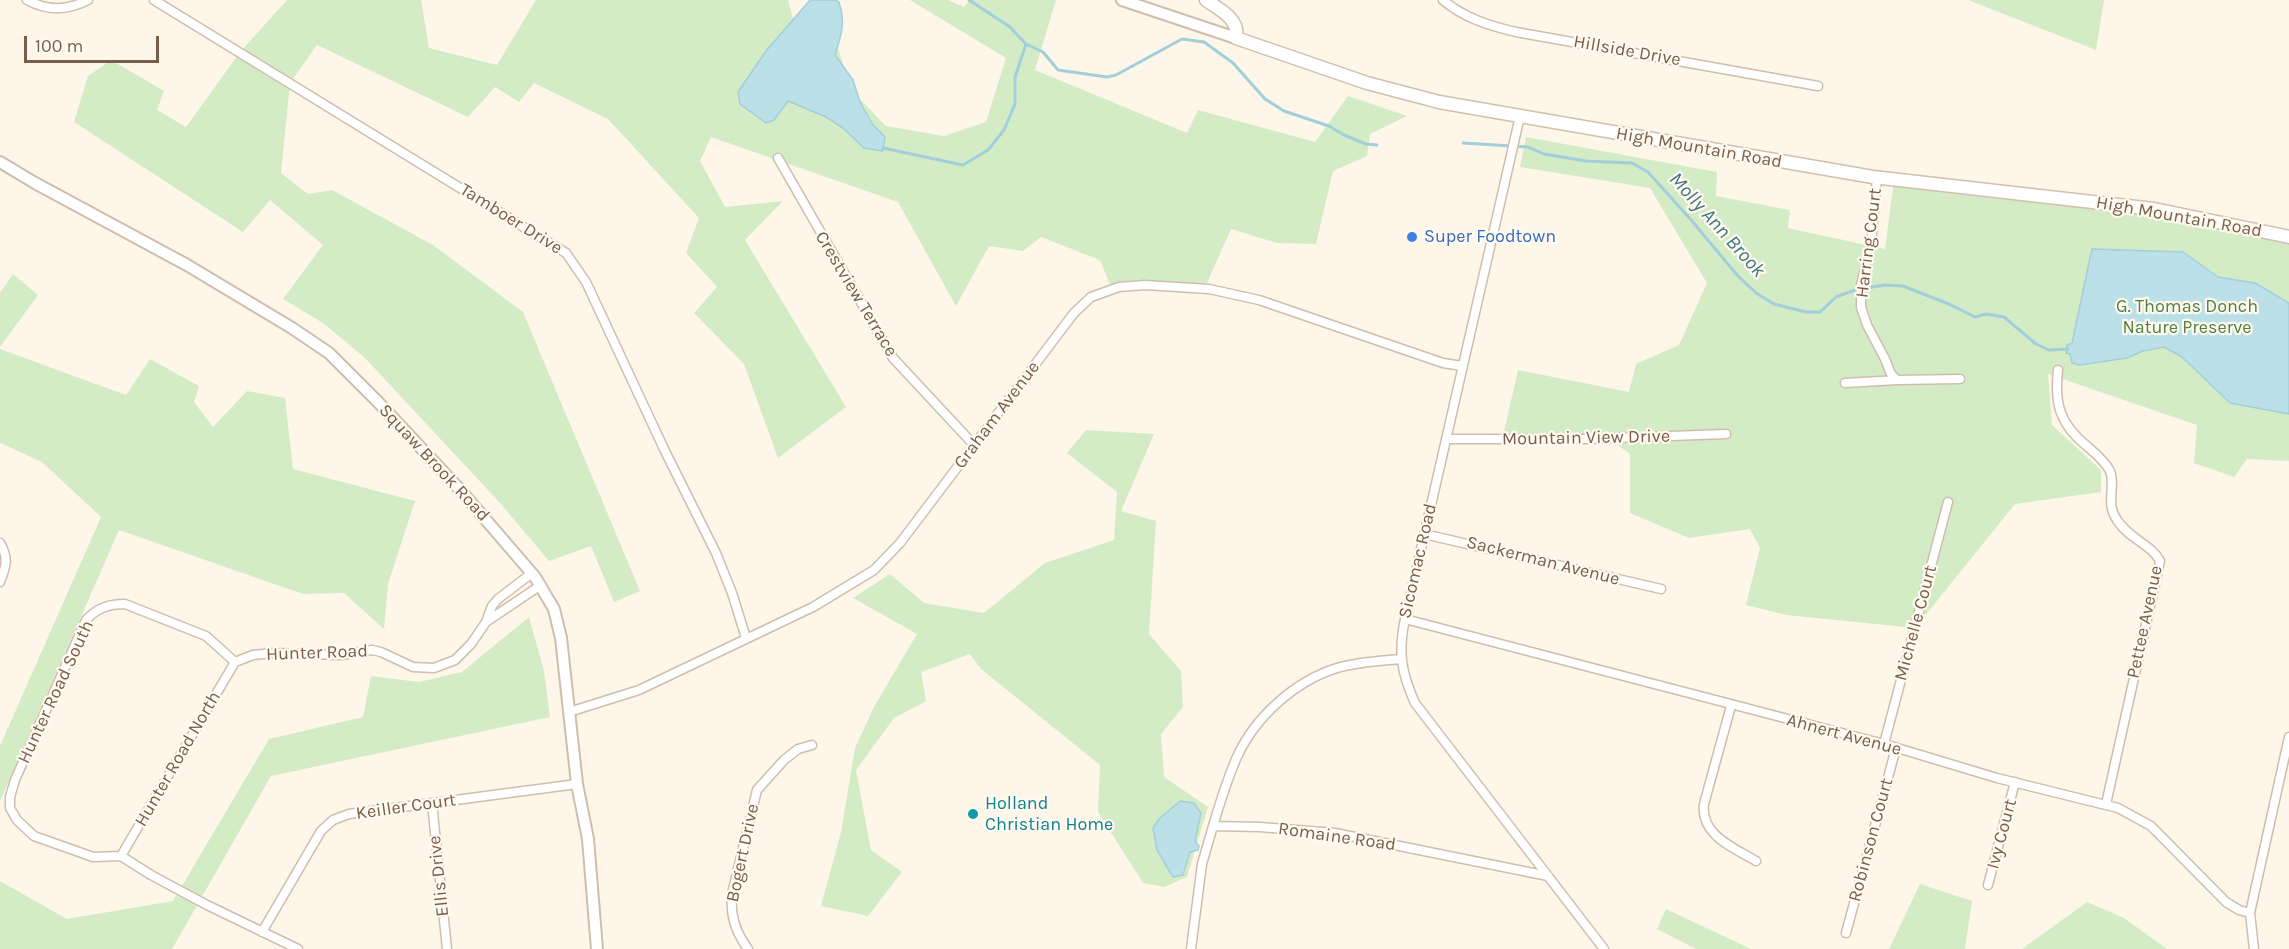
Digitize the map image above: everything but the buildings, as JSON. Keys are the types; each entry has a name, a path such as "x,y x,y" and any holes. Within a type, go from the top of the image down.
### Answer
{"main road":[{"path":"1206,0 1234,21 1238,30 1236,38"},
{"name":"High Mountain Road","path":"1236,38 1405,94 1520,116 1877,178 2134,206 2289,237"}],"street":[{"path":"27,0 37,6 57,9 88,0"},
{"name":"Tamboer Drive","path":"154,0 566,253 586,282 664,449 716,553 746,638"},
{"name":"High Mountain Road","path":"1122,0 1236,38"},
{"name":"Hillside Drive","path":"1443,0 1459,12 1480,22 1516,32 1818,86"},
{"name":"Sicomac Road","path":"1520,116 1405,619 1400,659 1415,704 1604,949"},
{"name":"Crestview Terrace","path":"778,158 893,358 974,445"},
{"name":"Squaw Brook Road","path":"0,162 187,265 329,353 462,492 532,573 549,600 558,622 577,784 588,839 597,949"},
{"name":"Harring Court","path":"1877,178 1871,245 1860,289 1861,307 1867,325 1891,374 1897,380"},
{"name":"Graham Avenue","path":"569,712 639,690 813,607 865,576 882,563 1074,313 1091,297 1119,287 1145,285 1209,289 1259,300 1443,363 1462,366"},
{"name":"Pettee Avenue","path":"2058,370 2057,393 2062,421 2106,465 2111,474 2110,505 2115,518 2138,542 2155,551 2160,561 2106,804"},
{"path":"1845,382 1960,378"},
{"name":"Mountain View Drive","path":"1446,439 1609,439 1726,434"},
{"name":"Michelle Court","path":"1884,744 1948,502"},
{"name":"Sackerman Avenue","path":"1424,534 1661,589"},
{"path":"0,543 7,559 0,582"},
{"name":"Hunter Road","path":"235,662 263,654 341,655 372,650 413,667 434,668 455,660 471,644 498,599 532,573"},
{"name":"Hunter Road","path":"486,622 541,585"},
{"name":"Hunter Road South","path":"121,856 93,857 34,836 17,820 10,808 15,780 86,620 94,611 113,604 125,603 206,636 235,662"},
{"name":"Ahnert Avenue","path":"1405,619 1731,706 1884,744 2015,782 2118,808 2151,826 2226,902 2239,910 2250,913"},
{"path":"1191,949 1202,864 1213,826 1245,741 1278,702 1302,684 1335,668 1400,659"},
{"name":"Hunter Road North","path":"121,856 235,662"},
{"path":"1731,706 1704,804 1704,816 1714,834 1756,861"},
{"path":"2254,949 2250,913 2289,737"},
{"name":"Bogert Drive","path":"748,949 736,930 731,906 757,790 784,760 798,749 812,745"},
{"name":"Robinson Court","path":"1846,933 1896,748"},
{"name":"Ivy Court","path":"1988,885 2015,782"},
{"name":"Keiller Court","path":"262,932 321,831 333,820 349,814 577,784"},
{"name":"Ellis Drive","path":"432,803 447,949"},
{"name":"Romaine Road","path":"1213,826 1328,832 1548,876"},
{"path":"121,856 207,905 298,949"}],"green space":[{"path":"287,0 421,0 429,48 497,65 536,0 788,0 794,22 828,16 851,90 886,126 944,136 986,122 1006,58 910,0 948,0 964,7 970,0 1056,0 1035,70 1187,133 1198,110 1315,142 1348,96 1407,116 1370,134 1367,156 1333,171 1316,244 1277,243 1231,229 1203,292 1111,287 1100,260 1041,237 1023,251 989,246 956,306 898,202 711,137 700,161 725,207 783,201 745,240 846,407 778,458 744,364 694,313 717,287 686,253 699,218 608,119 534,83 519,102 495,87 468,117 317,45 290,83 281,173 308,194 332,190 433,245 523,312 640,591 614,602 591,546 549,561 501,504 365,358 323,323 283,299 323,245 270,200 243,232 74,122 88,76 111,60 164,91 157,110 186,127 240,52"},
{"path":"1968,0 2104,0 2096,50"},
{"name":"G. Thomas Donch Nature Preserve","path":"1526,137 1717,172 1716,196 1790,210 1788,228 1885,249 1894,180 2091,201 2289,237 2289,461 2247,459 2234,477 2194,463 2197,425 2048,374 2052,425 2101,470 2101,492 2015,504 1915,628 1786,615 1746,605 1760,548 1750,529 1689,538 1630,513 1630,454 1608,438 1503,436 1518,370 1629,392 1636,364 1679,345 1707,283 1650,188 1520,167"},
{"path":"13,274 38,295 0,347 0,293"},
{"path":"0,349 126,395 150,359 199,386 194,402 213,427 247,391 285,398 293,469 415,501 388,584 384,629 344,593 303,594 119,530 0,801 0,746 101,517 42,462 0,443"},
{"path":"1086,430 1154,434 1121,511 1156,521 1149,634 1181,671 1183,707 1161,734 1164,777 1208,807 1187,877 1164,887 1143,883 1098,812 1100,765 981,669 970,654 921,672 926,701 894,718 856,770 871,850 902,872 868,916 821,906 841,832 855,748 875,705 917,634 853,598 890,574 924,603 984,613 1045,563 1114,540 1117,492 1067,453"},
{"path":"529,617 544,671 550,717 271,776 172,949 0,949 0,881 67,919 173,901 269,739 363,717 371,676 419,682 462,672"},
{"path":"1920,884 1972,901 1965,949 1889,949"},
{"path":"2087,902 2124,918 2167,949 2022,949"},
{"path":"1666,909 1751,949 1696,949 1657,929"}],"water":[{"path":"810,0 839,2 842,23 835,55 853,80 860,102 873,125 885,137 883,151 864,148 843,128 826,117 788,101 774,120 766,123 740,104 738,92 766,51"},
{"path":"2092,249 2183,252 2218,277 2255,283 2289,303 2289,414 2230,403 2182,357 2164,347 2143,351 2127,358 2080,365 2072,363 2070,354 2066,353 2067,345 2072,343"},
{"path":"1180,801 1194,803 1201,813 1195,841 1199,846 1198,850 1190,852 1183,875 1173,877 1157,850 1153,828 1160,818"}],"waterway":[{"name":"Molly Ann Brook","path":"969,0 1010,27 1026,44 1043,52 1058,70 1107,77 1116,75 1182,39 1204,42 1233,63 1265,99 1284,111 1329,126 1366,144 1377,145"},
{"path":"883,148 963,165 988,150 1004,130 1015,104 1015,77 1026,44"},
{"name":"Molly Ann Brook","path":"1463,143 1528,147 1544,154 1586,161 1632,163 1648,172 1737,275 1756,293 1774,304 1806,312 1820,312 1836,297 1855,290 1884,285 1903,286 1975,317 1986,314 2004,317 2036,344 2049,350 2068,349"}],"place":[{"name":"Super Foodtown","path":"1412,237"},
{"name":"Holland Christian Home","path":"973,814"}]}
